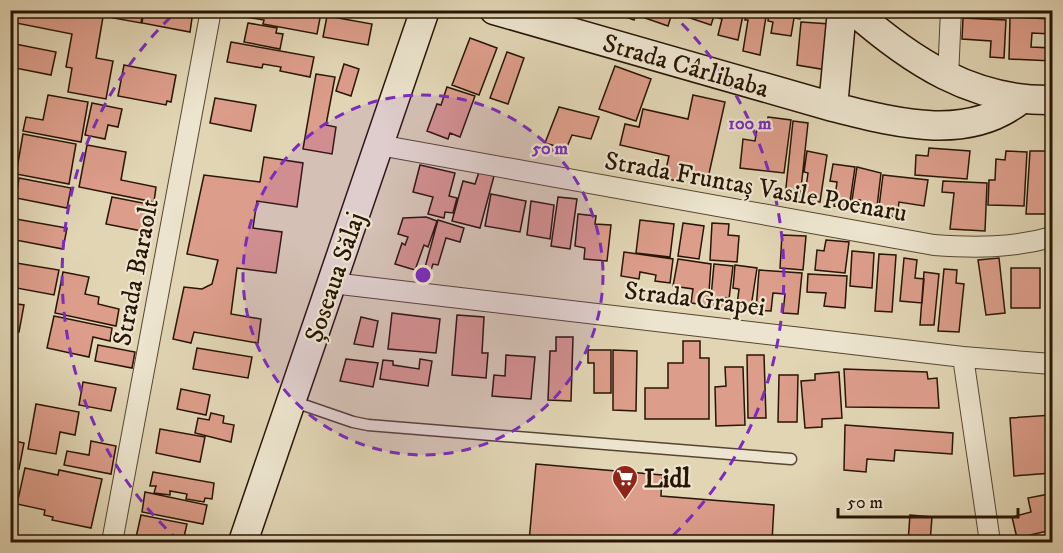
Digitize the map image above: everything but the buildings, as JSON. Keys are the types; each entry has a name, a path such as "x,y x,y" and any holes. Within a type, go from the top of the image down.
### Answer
{"street":[{"name":"Strada Baraolt","path":"112,543 211,10"},
{"name":"Șoseaua Sălaj","path":"243,543 425,10"},
{"name":"Strada Cârlibaba","path":"494,10 833,107 884,119 929,125 960,125 988,119 1006,111 1020,100"},
{"path":"833,107 842,10"},
{"path":"853,10 899,48 948,78 984,92 1020,100 1053,100"},
{"path":"948,78 951,10"},
{"name":"Strada Fruntaș Vasile Poenaru","path":"379,145 934,245 971,248 1010,246 1053,237"},
{"name":"Strada Grapei","path":"332,283 963,357 1053,364"},
{"path":"963,357 990,543"}],"lane":[{"path":"292,401 368,425 791,459"}],"place":[{"name":"Lidl","path":"625,501"}]}
